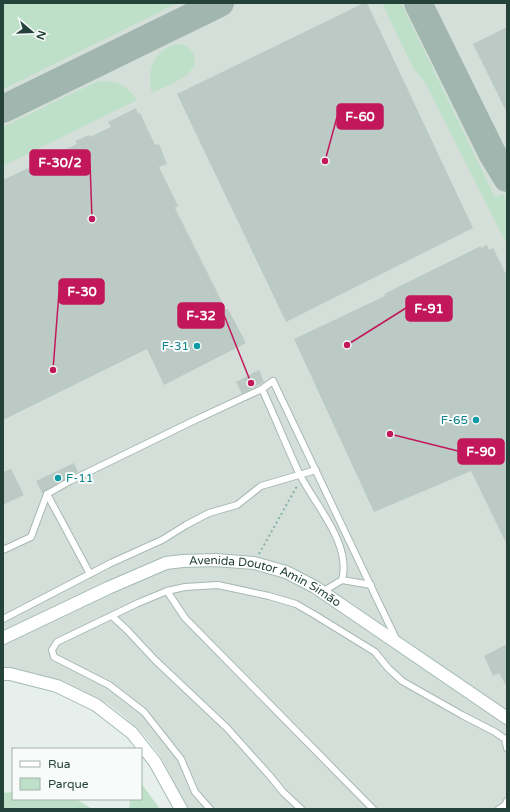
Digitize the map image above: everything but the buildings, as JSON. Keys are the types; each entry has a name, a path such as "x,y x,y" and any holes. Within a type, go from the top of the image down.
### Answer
{"street":[{"name":"Avenida Doutor Amin Simão","path":"3,638 108,588 166,563 183,560 215,560 254,563 286,572 316,587 507,718"},
{"path":"3,674 10,674 57,686 96,705 132,733 155,762 181,809"}],"lane":[{"path":"3,550 31,537 47,494 70,481 262,389 273,381 400,646"},
{"path":"262,389 300,475 328,520 343,555 344,572 342,580"},
{"path":"3,619 136,551 162,540 209,513 237,505 261,486 316,470"},
{"path":"47,494 90,574"},
{"path":"322,592 342,580 371,585"},
{"path":"210,809 195,792 181,760 144,712 109,685 54,657 52,650 57,642 138,603 167,591 185,587 218,585 269,596 296,604 375,652 388,668 402,681 505,739 507,748"},
{"path":"167,591 185,618 373,809"},
{"path":"112,616 155,660 227,728 283,792 301,809"},
{"path":"499,809 505,805 507,801"}],"path":[{"path":"254,563 294,492 300,475"}],"shaded area":[{"path":"3,3 507,3 507,809 188,809 161,757 144,735 108,704 58,680 3,668"}],"green space":[{"path":"3,3 178,3 3,89"},
{"path":"382,3 401,3 495,197 503,194 507,203 507,245 426,84 413,68"},
{"path":"176,44 185,46 191,50 195,63 192,69 180,79 152,93 150,77 154,62 162,51"},
{"path":"100,81 122,85 130,91 137,100 3,166 3,127"},
{"path":"142,784 160,809 129,809 130,800 142,800"},
{"path":"12,792 12,800 78,800 92,809 3,809 3,793"}],"taxiway":[{"path":"3,109 220,3"},
{"path":"418,3 492,153 507,178"}],"place":[{"name":"F-60","path":"325,161"},
{"name":"F-30/2","path":"92,219"},
{"name":"F-91","path":"347,345"},
{"name":"F-31","path":"197,346"},
{"name":"F-30","path":"53,370"},
{"name":"F-32","path":"251,383"},
{"name":"F-65","path":"476,420"},
{"name":"F-90","path":"390,434"},
{"name":"F-11","path":"58,478"}]}
